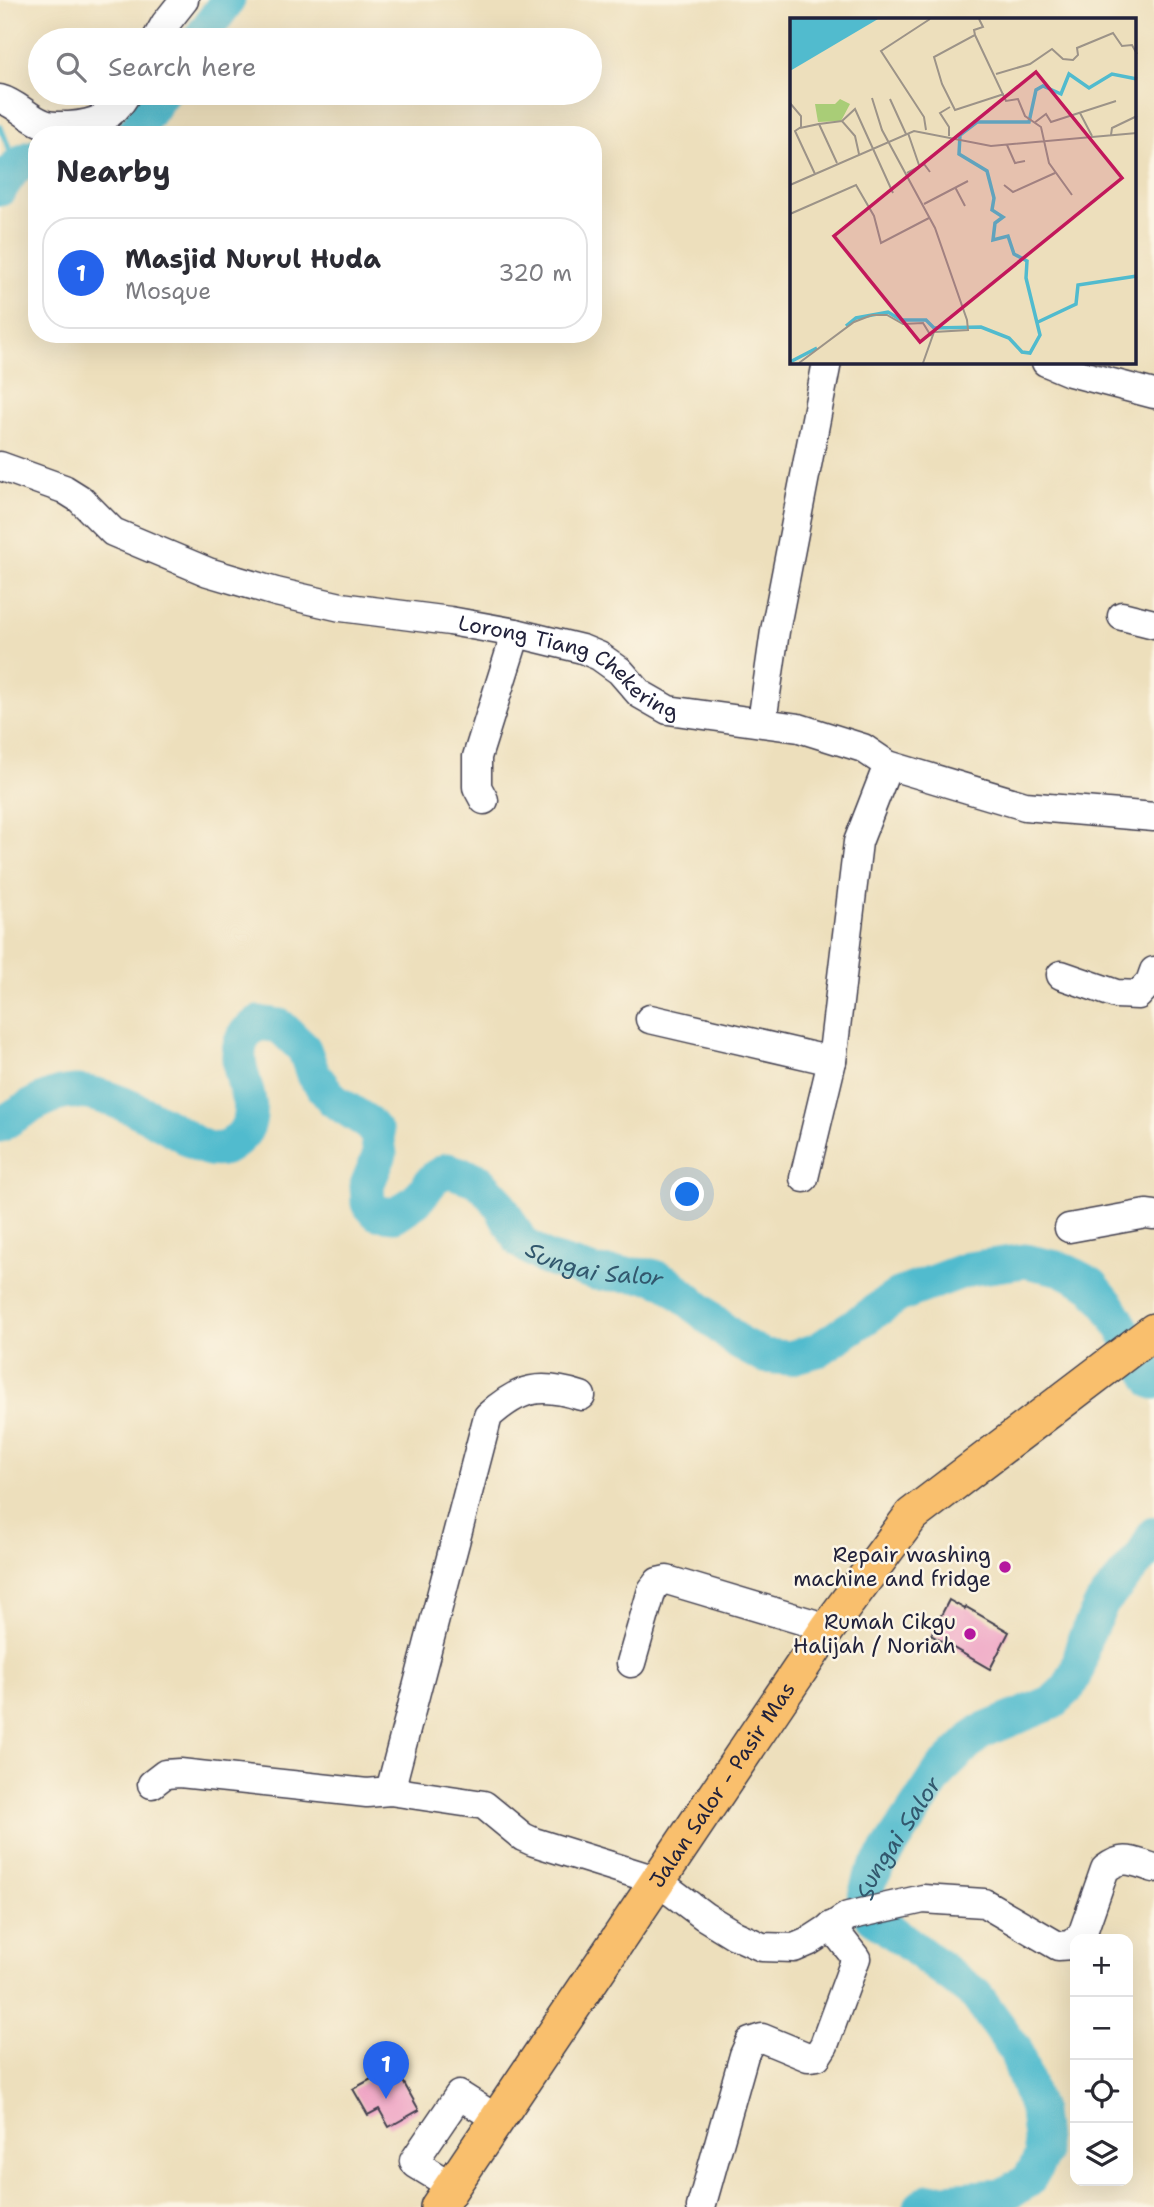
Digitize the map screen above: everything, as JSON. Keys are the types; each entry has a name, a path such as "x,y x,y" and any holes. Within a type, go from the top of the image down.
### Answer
{"main road":[{"name":"Jalan Salor - Pasir Mas","path":"445,2196 828,1628 912,1515 1154,1331"}],"street":[{"path":"163,28 184,0"},
{"path":"0,99 8,101 40,123 49,126"},
{"path":"64,126 91,124 105,119 119,105"},
{"path":"762,722 775,631 827,364"},
{"path":"1051,364 1070,372 1154,394"},
{"name":"Lorong Tiang Chekering","path":"0,466 64,489 80,499 113,532 208,572 341,607 450,621 516,633 599,656 620,671 640,694 668,710 799,728 863,748 888,765 1025,806 1154,817"},
{"path":"1122,616 1154,624"},
{"path":"484,800 477,787 477,757 516,633"},
{"path":"804,1178 832,1061 858,842 888,765"},
{"path":"1061,975 1116,994 1138,995 1150,982 1154,971"},
{"path":"650,1020 832,1061"},
{"path":"1069,1228 1146,1214 1154,1215"},
{"path":"390,1791 488,1416 507,1398 529,1390 557,1388 581,1396"},
{"path":"631,1663 652,1590 658,1582 667,1580 828,1628"},
{"path":"152,1784 165,1774 180,1773 367,1793 390,1791 484,1805 523,1837 534,1842 656,1880 725,1929 762,1947 794,1948 840,1921 891,1905 923,1899 984,1903 1058,1946 1070,1945"},
{"path":"1082,1934 1105,1869 1114,1861 1126,1859 1154,1868"},
{"path":"701,2207 750,2042 762,2038 808,2057 817,2056 824,2045 856,1958 840,1921"},
{"path":"445,2196 414,2161 459,2095 497,2119"}],"building":[{"name":"Rumah Cikgu Halijah / Noriah","path":"949,1600 1009,1632 990,1669 931,1635"},
{"path":"400,2076 419,2110 389,2127 379,2109 368,2115 353,2089 373,2078 384,2085"}],"waterway":[{"name":"Sungai Salor","path":"208,28 228,0"},
{"name":"Sungai Salor","path":"138,126 153,105"},
{"path":"0,126 16,166"},
{"name":"Sungai Salor","path":"0,189 11,173 28,159"},
{"name":"Sungai Salor","path":"0,1125 47,1098 78,1092 104,1097 131,1107 202,1146 213,1149 227,1147 242,1135 249,1123 250,1111 239,1058 240,1045 246,1033 258,1023 280,1026 304,1049 313,1074 333,1100 367,1122 377,1134 380,1154 367,1185 368,1203 377,1213 395,1215 416,1201 435,1177 447,1170 478,1180 496,1199 521,1242 545,1258 595,1273 652,1276 669,1283 739,1343 764,1356 789,1358 818,1350 899,1295 968,1269 1025,1261 1062,1269 1092,1285 1109,1306 1154,1382"},
{"name":"Sungai Salor","path":"921,2207 929,2201 1001,2196 1028,2181 1042,2156 1037,2112 1015,2049 976,1995 872,1916 864,1900 870,1878 942,1769 980,1732 1053,1702 1068,1688 1078,1668 1084,1640 1102,1603 1143,1555 1154,1534"}],"place":[{"name":"Repair washing machine and fridge","path":"1005,1567"},
{"name":"Rumah Cikgu Halijah / Noriah","path":"970,1634"},
{"name":"Masjid Nurul Huda","path":"386,2099"}]}
